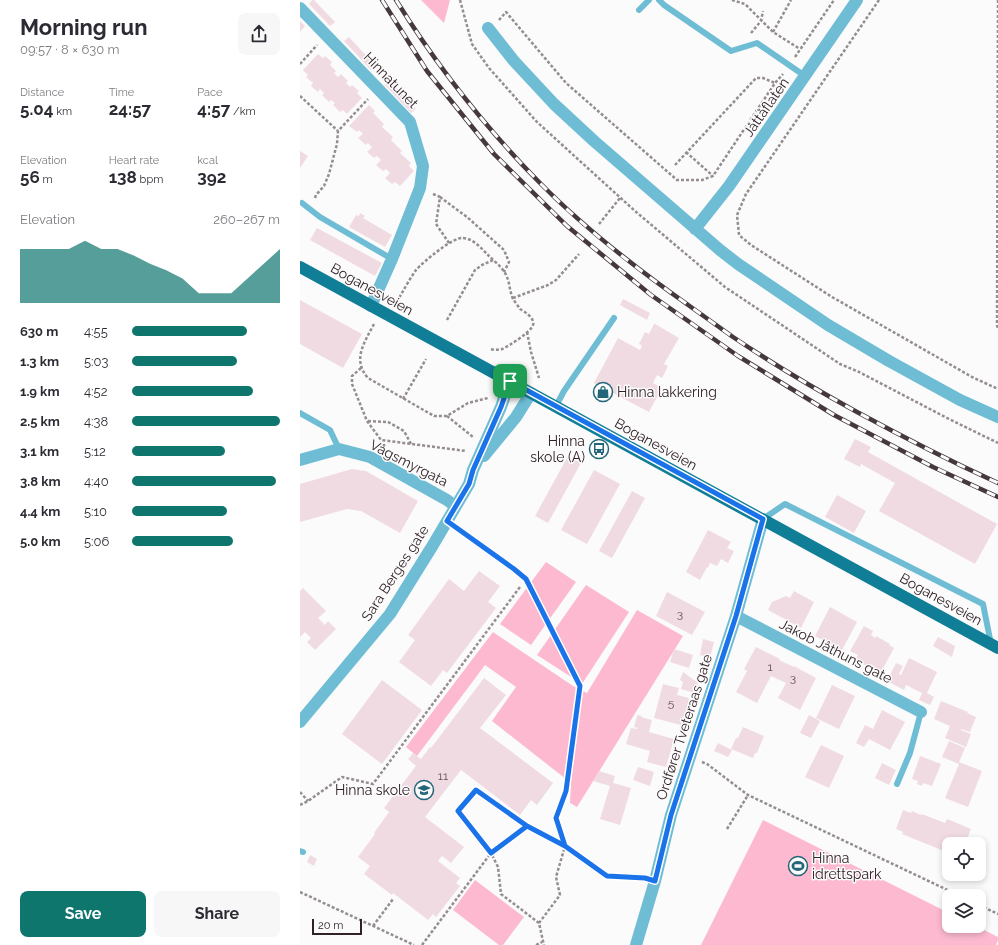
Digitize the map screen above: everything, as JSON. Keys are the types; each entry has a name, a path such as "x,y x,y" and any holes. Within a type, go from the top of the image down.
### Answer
{"main road":[{"name":"Boganesveien","path":"300,267 994,646"}],"street":[{"name":"Jåttåflaten","path":"695,229 729,186 857,0"},
{"name":"Hinnatunet","path":"300,8 410,122 423,166 420,188 392,259 371,306"},
{"path":"488,28 514,62 554,104 695,229 738,264 828,325 889,361 960,400 998,417"},
{"name":"Sara Berges gate","path":"300,722 390,614 469,484 473,470 501,407 510,381"},
{"name":"Sara Berges gate","path":"473,470 516,417 531,393"},
{"path":"300,460 339,449"},
{"name":"Vågsmyrgata","path":"339,449 370,457 447,500 455,506"},
{"name":"Ordfører Tveteraas gate","path":"636,945 655,881 671,815 736,616 763,519"},
{"name":"Jakob Jåthuns gate","path":"736,616 921,712"}],"lane":[{"path":"640,10 649,0"},
{"path":"660,0 664,5 731,51 757,43 805,76"},
{"path":"302,204 320,217 392,259"},
{"path":"556,406 564,391 614,318"},
{"path":"300,413 330,430 339,449"},
{"path":"763,519 785,504 983,604 994,646"},
{"path":"447,521 526,579"},
{"path":"897,784 910,753 921,712"}],"path":[{"path":"460,0 472,44 489,68 537,122 620,198 725,287 840,364 859,372 998,443"},
{"path":"732,0 745,4 773,32 800,49"},
{"path":"773,32 791,0"},
{"path":"506,12 566,83 677,180 702,180 713,176 775,83 834,0"},
{"path":"879,0 746,194 737,215 739,235 751,245 832,297 972,377 998,389"},
{"path":"998,0 998,328"},
{"path":"749,36 761,21 763,11"},
{"path":"300,64 326,34"},
{"path":"674,165 756,78 763,78 775,83"},
{"path":"311,210 316,195 324,186 329,174 337,144 338,131 378,88"},
{"path":"300,96 338,131"},
{"path":"686,152 713,176"},
{"path":"420,188 440,197 467,217 504,250 509,262 504,272"},
{"path":"440,197 436,224 449,243"},
{"path":"599,224 620,198"},
{"path":"398,302 410,278 417,269 449,243 462,237 470,240 478,245 504,272 509,281 513,298 519,308 528,315 533,322 533,326 527,332 503,348 496,350 490,349"},
{"path":"513,298 552,283 579,254"},
{"path":"447,320 475,270 492,260"},
{"path":"374,324 363,344 360,353 361,368 368,378 434,416 447,416 468,403 488,398"},
{"path":"527,332 539,378"},
{"path":"403,399 426,358"},
{"path":"361,368 352,376 352,384 368,421 380,440 470,452"},
{"path":"447,416 476,439"},
{"path":"368,421 388,422 404,432 411,444"},
{"path":"300,805 342,777 373,784 526,579 580,686 566,791 556,818 565,846 556,877 560,895 539,923"},
{"path":"690,758 707,764 748,795 945,889"},
{"path":"544,945 539,923 501,894 498,866 491,853 458,811 476,790 527,826 565,846 607,876 645,878 655,881"},
{"path":"300,792 308,801"},
{"path":"727,829 748,795"},
{"path":"422,945 491,853 527,826"},
{"path":"301,893 414,945"},
{"path":"373,926 393,900"},
{"path":"986,908 998,914"},
{"path":"536,945 543,942"}],"shaded area":[{"path":"421,0 450,0 444,23"},
{"path":"546,562 576,582 531,645 500,624"},
{"path":"586,585 629,612 582,684 537,655"},
{"path":"637,610 683,636 577,807 570,803 571,783 492,721 516,687 485,665 417,756 406,747 493,632 573,686 587,693"},
{"name":"Hinna idrettspark","path":"763,820 942,910 942,933 986,933 986,931 998,937 996,945 701,945"},
{"path":"475,880 524,917 503,945 499,945 453,910"}],"building":[{"path":"312,0 314,0 335,22 330,26 309,4"},
{"path":"300,21 305,26 300,32"},
{"path":"349,37 375,65 371,70 344,41"},
{"path":"318,54 323,58 325,56 332,62 330,65 336,71 334,73 338,77 341,74 348,81 346,83 350,87 352,85 359,91 357,93 362,98 347,114 343,110 340,112 333,105 335,103 331,100 329,102 322,95 324,93 320,89 318,92 311,86 313,83 306,77 308,75 303,70"},
{"path":"389,80 416,109 411,113 385,85"},
{"path":"369,105 375,111 373,113 384,124 382,127 393,137 391,140 402,151 400,153 411,163 409,166 414,171 400,186 395,182 392,184 385,178 390,173 386,169 383,171 376,165 381,160 377,156 374,158 367,152 372,147 368,143 366,145 358,138 363,134 359,130 357,132 349,126"},
{"path":"300,151 308,156 300,168"},
{"path":"360,213 365,216 363,218 392,235 385,247 349,227 356,215 359,216"},
{"path":"317,228 382,263 375,276 310,240"},
{"path":"623,299 650,313 647,320 620,305"},
{"path":"300,300 362,334 343,368 300,344"},
{"path":"654,324 679,338 664,364 668,366 662,378 657,375 653,383 662,388 649,412 594,383 618,338 640,350 642,346 639,344 645,332 649,334"},
{"path":"855,439 871,447 868,452 997,524 975,564 879,511 895,483 861,464 860,467 844,459"},
{"path":"568,456 581,463 548,523 535,516"},
{"path":"352,469 366,471 418,501 400,533 361,511 347,509 300,522 300,484"},
{"path":"594,470 620,484 587,544 561,530"},
{"path":"632,491 645,498 612,558 599,551"},
{"path":"837,495 866,511 854,533 825,517"},
{"path":"708,530 731,542 727,548 734,551 728,563 721,559 717,566 710,563 700,580 686,572"},
{"path":"479,571 500,586 488,602 496,608 447,673 443,670 431,686 399,662 415,640 408,635 449,579 464,591"},
{"path":"303,588 326,611 318,618 325,625 328,621 336,629 315,650 307,642 311,638 305,632 300,637 300,591"},
{"path":"794,591 814,602 801,628 768,610 772,602 786,596 790,598"},
{"path":"667,592 705,612 692,635 656,616"},
{"path":"830,607 857,622 842,650 815,636"},
{"path":"864,626 873,631 871,635 875,638 876,636 894,648 881,672 861,663 862,661 856,658 858,655 850,651"},
{"path":"938,637 955,646 952,657 933,646"},
{"path":"703,639 714,642 710,658 700,655"},
{"path":"756,647 816,678 800,710 778,698 786,683 771,676 757,703 736,692 747,671 744,669"},
{"path":"674,649 693,655 689,668 670,662"},
{"path":"909,658 937,672 927,693 934,697 930,705 919,700 922,693 906,685 904,690 887,681 896,663 903,666 899,674 901,675"},
{"path":"683,672 698,683 695,693 681,689 683,682 680,680"},
{"path":"484,678 506,695 480,728 553,783 537,805 531,800 520,815 461,770 425,817 464,847 451,863 442,856 438,861 460,878 456,883 460,886 436,917 433,914 428,920 393,893 392,895 364,874 370,866 358,857 389,812 384,808 416,766 408,759 413,753 421,759"},
{"path":"382,680 422,710 382,764 342,734"},
{"path":"663,684 679,688 677,695 689,698 685,717 683,716 681,725 654,718"},
{"path":"832,685 855,696 839,729 816,718"},
{"path":"941,701 968,712 967,713 976,717 970,732 961,729 971,734 966,747 945,738 950,726 934,719"},
{"path":"882,710 905,722 890,750 869,739 864,747 856,743 865,725 873,729"},
{"path":"638,715 652,720 649,732 674,739 666,767 647,762 650,751 626,744 631,728 638,728 634,727"},
{"path":"809,715 820,721 811,738 800,733"},
{"path":"743,727 764,736 757,753 755,753 753,758 731,749"},
{"path":"949,741 965,748 959,762 982,771 968,807 945,798 959,764 942,757"},
{"path":"718,743 732,750 728,757 714,751"},
{"path":"821,745 844,756 829,788 805,777"},
{"path":"920,756 941,764 932,786 923,783 922,786 917,784 918,781 912,779"},
{"path":"882,763 896,770 889,785 875,778"},
{"path":"638,767 654,772 650,786 633,780"},
{"path":"599,771 615,776 613,783 631,788 620,825 600,819 610,786 593,781"},
{"path":"903,810 911,813 912,811 921,815 922,814 945,823 947,819 971,829 968,837 942,837 942,850 902,834 903,832 896,829"},
{"path":"310,855 317,859 314,866 307,862"}],"railway":[{"path":"382,0 427,71 494,154 567,226 651,295 738,356 834,415 933,467 998,497"},
{"path":"396,0 445,72 500,140 539,182 612,248 733,337 794,376 892,431 998,483"}],"place":[{"name":"Hinna lakkering","path":"603,392"},
{"name":"Hinna skole (A)","path":"599,449"},
{"name":"Hinna skole","path":"424,790"},
{"name":"Hinna idrettspark","path":"798,866"}],"route":[{"path":"510,381 501,407 473,470 469,484 447,521 526,579 580,686 566,791 556,818 565,846 527,826 476,790 458,811 491,853 527,826 565,846 607,876 645,878 655,881 671,815 736,616 763,519 510,381"}]}
